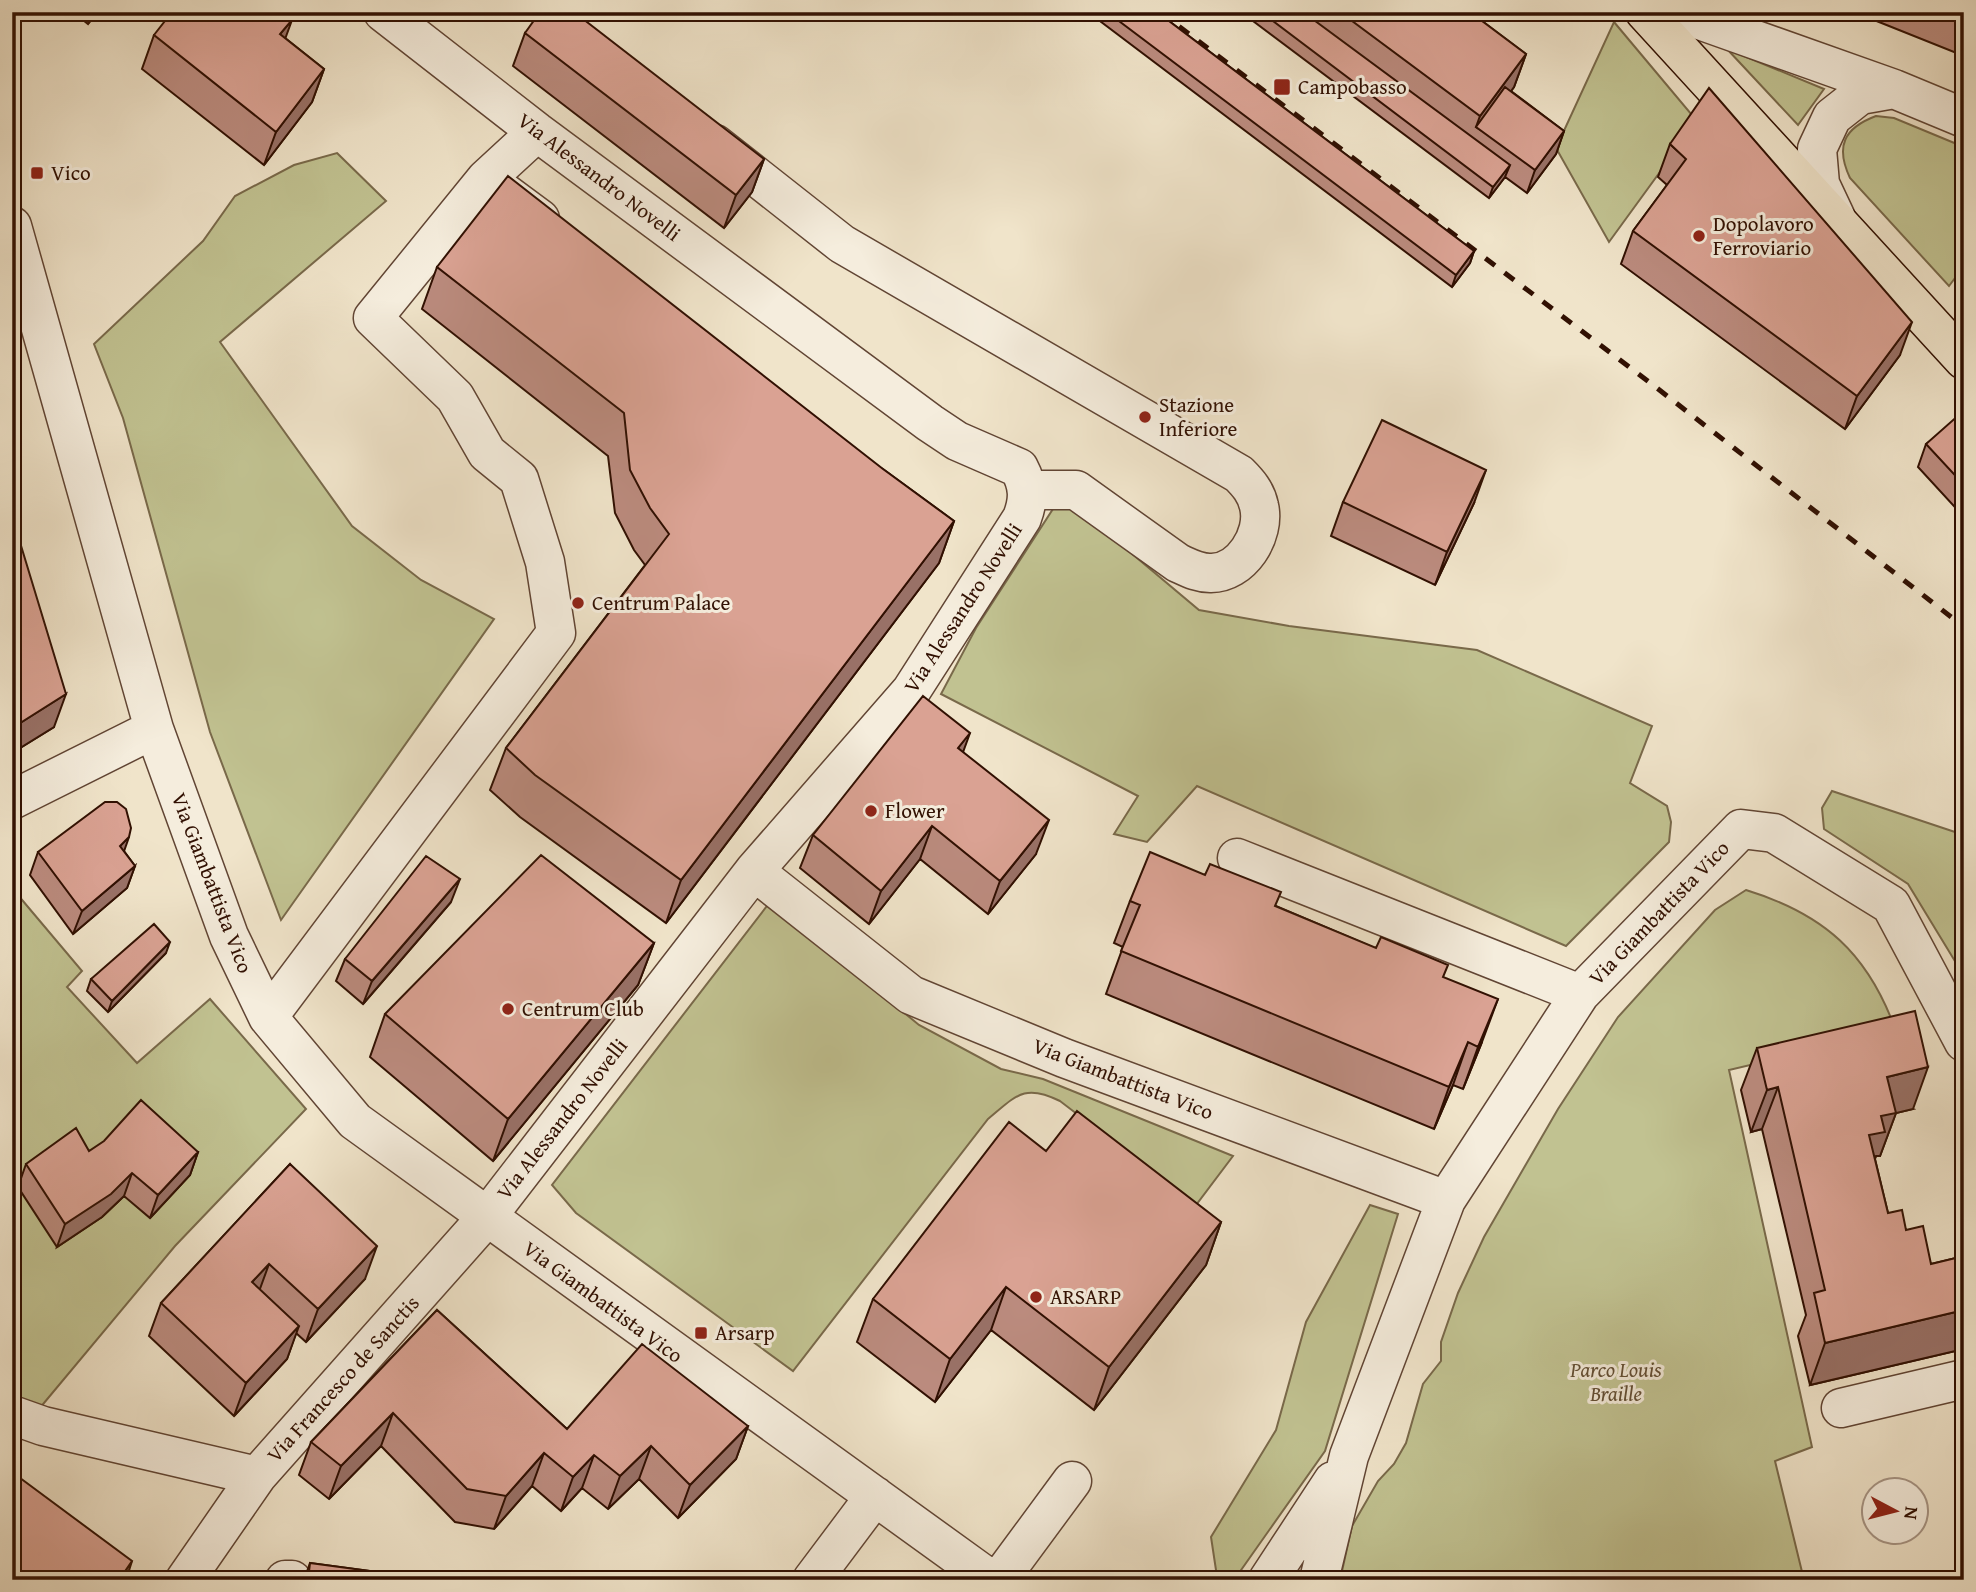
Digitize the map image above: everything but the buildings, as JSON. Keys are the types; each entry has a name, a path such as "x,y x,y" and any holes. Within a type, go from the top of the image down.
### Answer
{"main road":[{"path":"1644,12 1964,360"}],"street":[{"name":"Via Alessandro Novelli","path":"383,12 537,132 930,423 957,441 1018,468 1028,490 1022,518 911,691 754,871 486,1218"},
{"path":"1677,12 1894,89 1964,118"},
{"path":"1836,218 1820,184 1817,149 1832,117 1860,95 1894,89"},
{"path":"268,1017 556,634 545,562 519,479 487,453 455,397 373,318 486,179 537,132"},
{"path":"702,133 842,244 1239,474 1251,486 1259,505 1261,519 1256,537 1246,555 1231,568 1212,574 1196,572 1178,564 1076,490 1028,490"},
{"path":"486,179 564,237"},
{"name":"Via Giambattista Vico","path":"12,226 154,729 229,936 268,1017 355,1121 991,1580"},
{"path":"12,800 154,729"},
{"name":"Via Giambattista Vico","path":"1319,1580 1349,1456 1446,1200 1580,994 1741,829 1774,833 1891,905 1964,1042"},
{"path":"1237,858 1580,994"},
{"name":"Via Giambattista Vico","path":"754,871 911,995 1064,1058 1446,1200"},
{"name":"Via Francesco de Sanctis","path":"28,1420 257,1476 486,1218"},
{"path":"1841,1408 1964,1378"},
{"name":"Via Giambattista Vico","path":"1268,1580 1349,1456"},
{"path":"185,1580 257,1476"},
{"path":"999,1580 1072,1481"},
{"path":"812,1580 875,1496"},
{"path":"285,1580 292,1580"}],"green space":[{"path":"1614,22 1697,121 1609,242 1556,148"},
{"path":"1727,49 1824,89 1798,125"},
{"path":"1876,116 1894,118 1964,147 1964,266 1949,286 1850,178 1845,167 1845,140 1856,126"},
{"path":"337,153 386,201 220,342 352,526 421,580 494,619 281,920 210,732 123,418 94,344 203,241 235,196 294,165"},
{"path":"1062,495 1199,610 1289,626 1477,650 1652,726 1630,783 1667,806 1671,822 1669,842 1566,946 1197,786 1147,842 1114,834 1138,796 941,694 976,628"},
{"path":"1832,791 1964,835 1964,976 1908,884 1824,829 1822,808"},
{"path":"12,888 82,971 67,987 137,1063 210,999 306,1109 175,1246 39,1409 12,1399","holes":["95,1164 124,1196 102,1217"]},
{"name":"Parco Louis Braille","path":"1746,890 1798,911 1840,940 1872,979 1896,1031 1729,1070 1812,1447 1775,1461 1804,1580 1340,1580 1352,1526 1378,1481 1394,1464 1406,1443 1423,1384 1441,1361 1441,1342 1458,1293 1484,1237 1558,1109 1618,1017 1715,910"},
{"path":"770,902 919,1025 1001,1069 1043,1079 1233,1156 1196,1205 1060,1101 1037,1093 1014,1098 988,1119 793,1371 576,1213 552,1185"},
{"path":"1370,1205 1398,1214 1325,1451 1234,1580 1207,1580 1216,1570 1211,1537 1276,1430 1306,1322"}],"railway":[{"path":"1160,12 1653,385 1964,627"}],"place":[{"name":"Campobasso","path":"1282,87"},
{"name":"Vico","path":"37,173"},
{"name":"Dopolavoro Ferroviario","path":"1699,236"},
{"name":"Stazione Inferiore","path":"1145,417"},
{"name":"Centrum Palace","path":"578,603"},
{"name":"Flower","path":"871,811"},
{"name":"Centrum Club","path":"508,1009"},
{"name":"ARSARP","path":"1036,1297"},
{"name":"Arsarp","path":"701,1333"}]}
